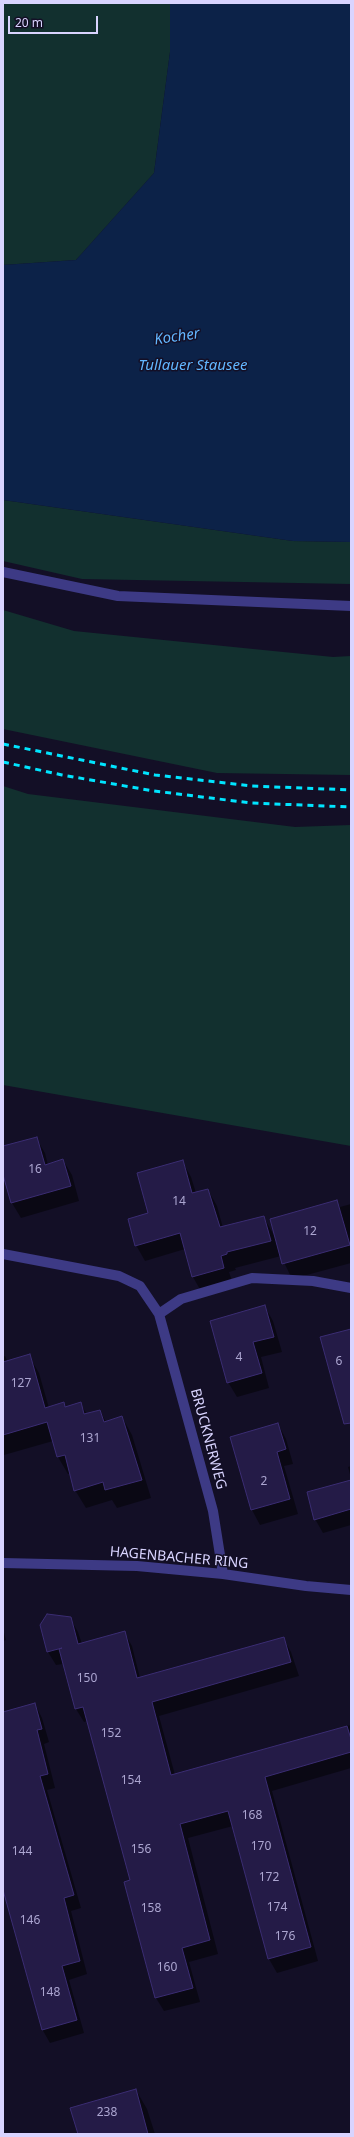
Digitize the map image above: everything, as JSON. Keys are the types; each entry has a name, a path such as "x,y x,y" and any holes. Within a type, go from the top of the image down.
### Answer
{"street":[{"path":"3,572 118,596 351,606"},
{"name":"BRUCKNERWEG","path":"3,1254 119,1276 140,1286 159,1314 213,1511 223,1574"},
{"path":"159,1314 181,1299 252,1278 313,1281 351,1288"},
{"name":"HAGENBACHER RING","path":"3,1563 137,1566 223,1574 306,1586 351,1590"}],"green space":[{"path":"3,3 170,3 170,52 154,173 76,260 3,265"},
{"path":"3,500 293,541 351,542 351,584 82,579 3,561"},
{"path":"3,610 74,631 333,657 351,656 351,775 217,773 3,729"},
{"path":"3,786 28,794 295,827 351,825 351,1146 3,1085"}],"water":[{"name":"Tullauer Stausee","path":"170,3 351,3 351,542 293,541 3,500 3,265 76,260 154,173 170,52"}],"building":[{"path":"37,1137 45,1165 63,1159 71,1186 11,1203 3,1175 3,1146"},
{"path":"183,1160 192,1193 208,1189 220,1227 264,1216 271,1241 227,1252 227,1254 221,1256 224,1268 192,1277 180,1233 135,1246 128,1219 148,1213 137,1173"},
{"path":"337,1200 350,1245 282,1264 270,1219"},
{"path":"265,1305 274,1337 253,1342 262,1373 227,1383 210,1321"},
{"path":"351,1329 351,1423 344,1424 320,1337"},
{"path":"30,1354 45,1408 64,1402 65,1407 81,1402 84,1414 100,1410 104,1422 122,1416 142,1480 105,1490 103,1482 74,1491 65,1455 57,1457 47,1422 3,1435 3,1362"},
{"path":"278,1423 286,1449 277,1452 290,1499 251,1510 230,1437"},
{"path":"351,1480 351,1509 314,1520 307,1492"},
{"path":"47,1614 71,1617 78,1644 125,1631 137,1678 284,1637 291,1662 152,1702 171,1775 347,1726 351,1739 351,1752 265,1777 311,1947 268,1959 228,1811 180,1824 210,1940 182,1948 193,1988 155,1998 124,1882 130,1880 83,1707 75,1709 59,1649 62,1648 47,1652 40,1625"},
{"path":"35,1703 42,1729 37,1730 48,1774 40,1776 74,1895 64,1898 80,1961 62,1966 77,2020 42,2030 3,1890 3,1712"},
{"path":"136,2089 148,2134 78,2134 70,2108"}],"railway":[{"path":"3,744 155,775 252,786 351,790"},
{"path":"3,762 62,775 154,791 251,803 351,807"}],"water label":[{"name":"Kocher","path":"177,337"}]}
